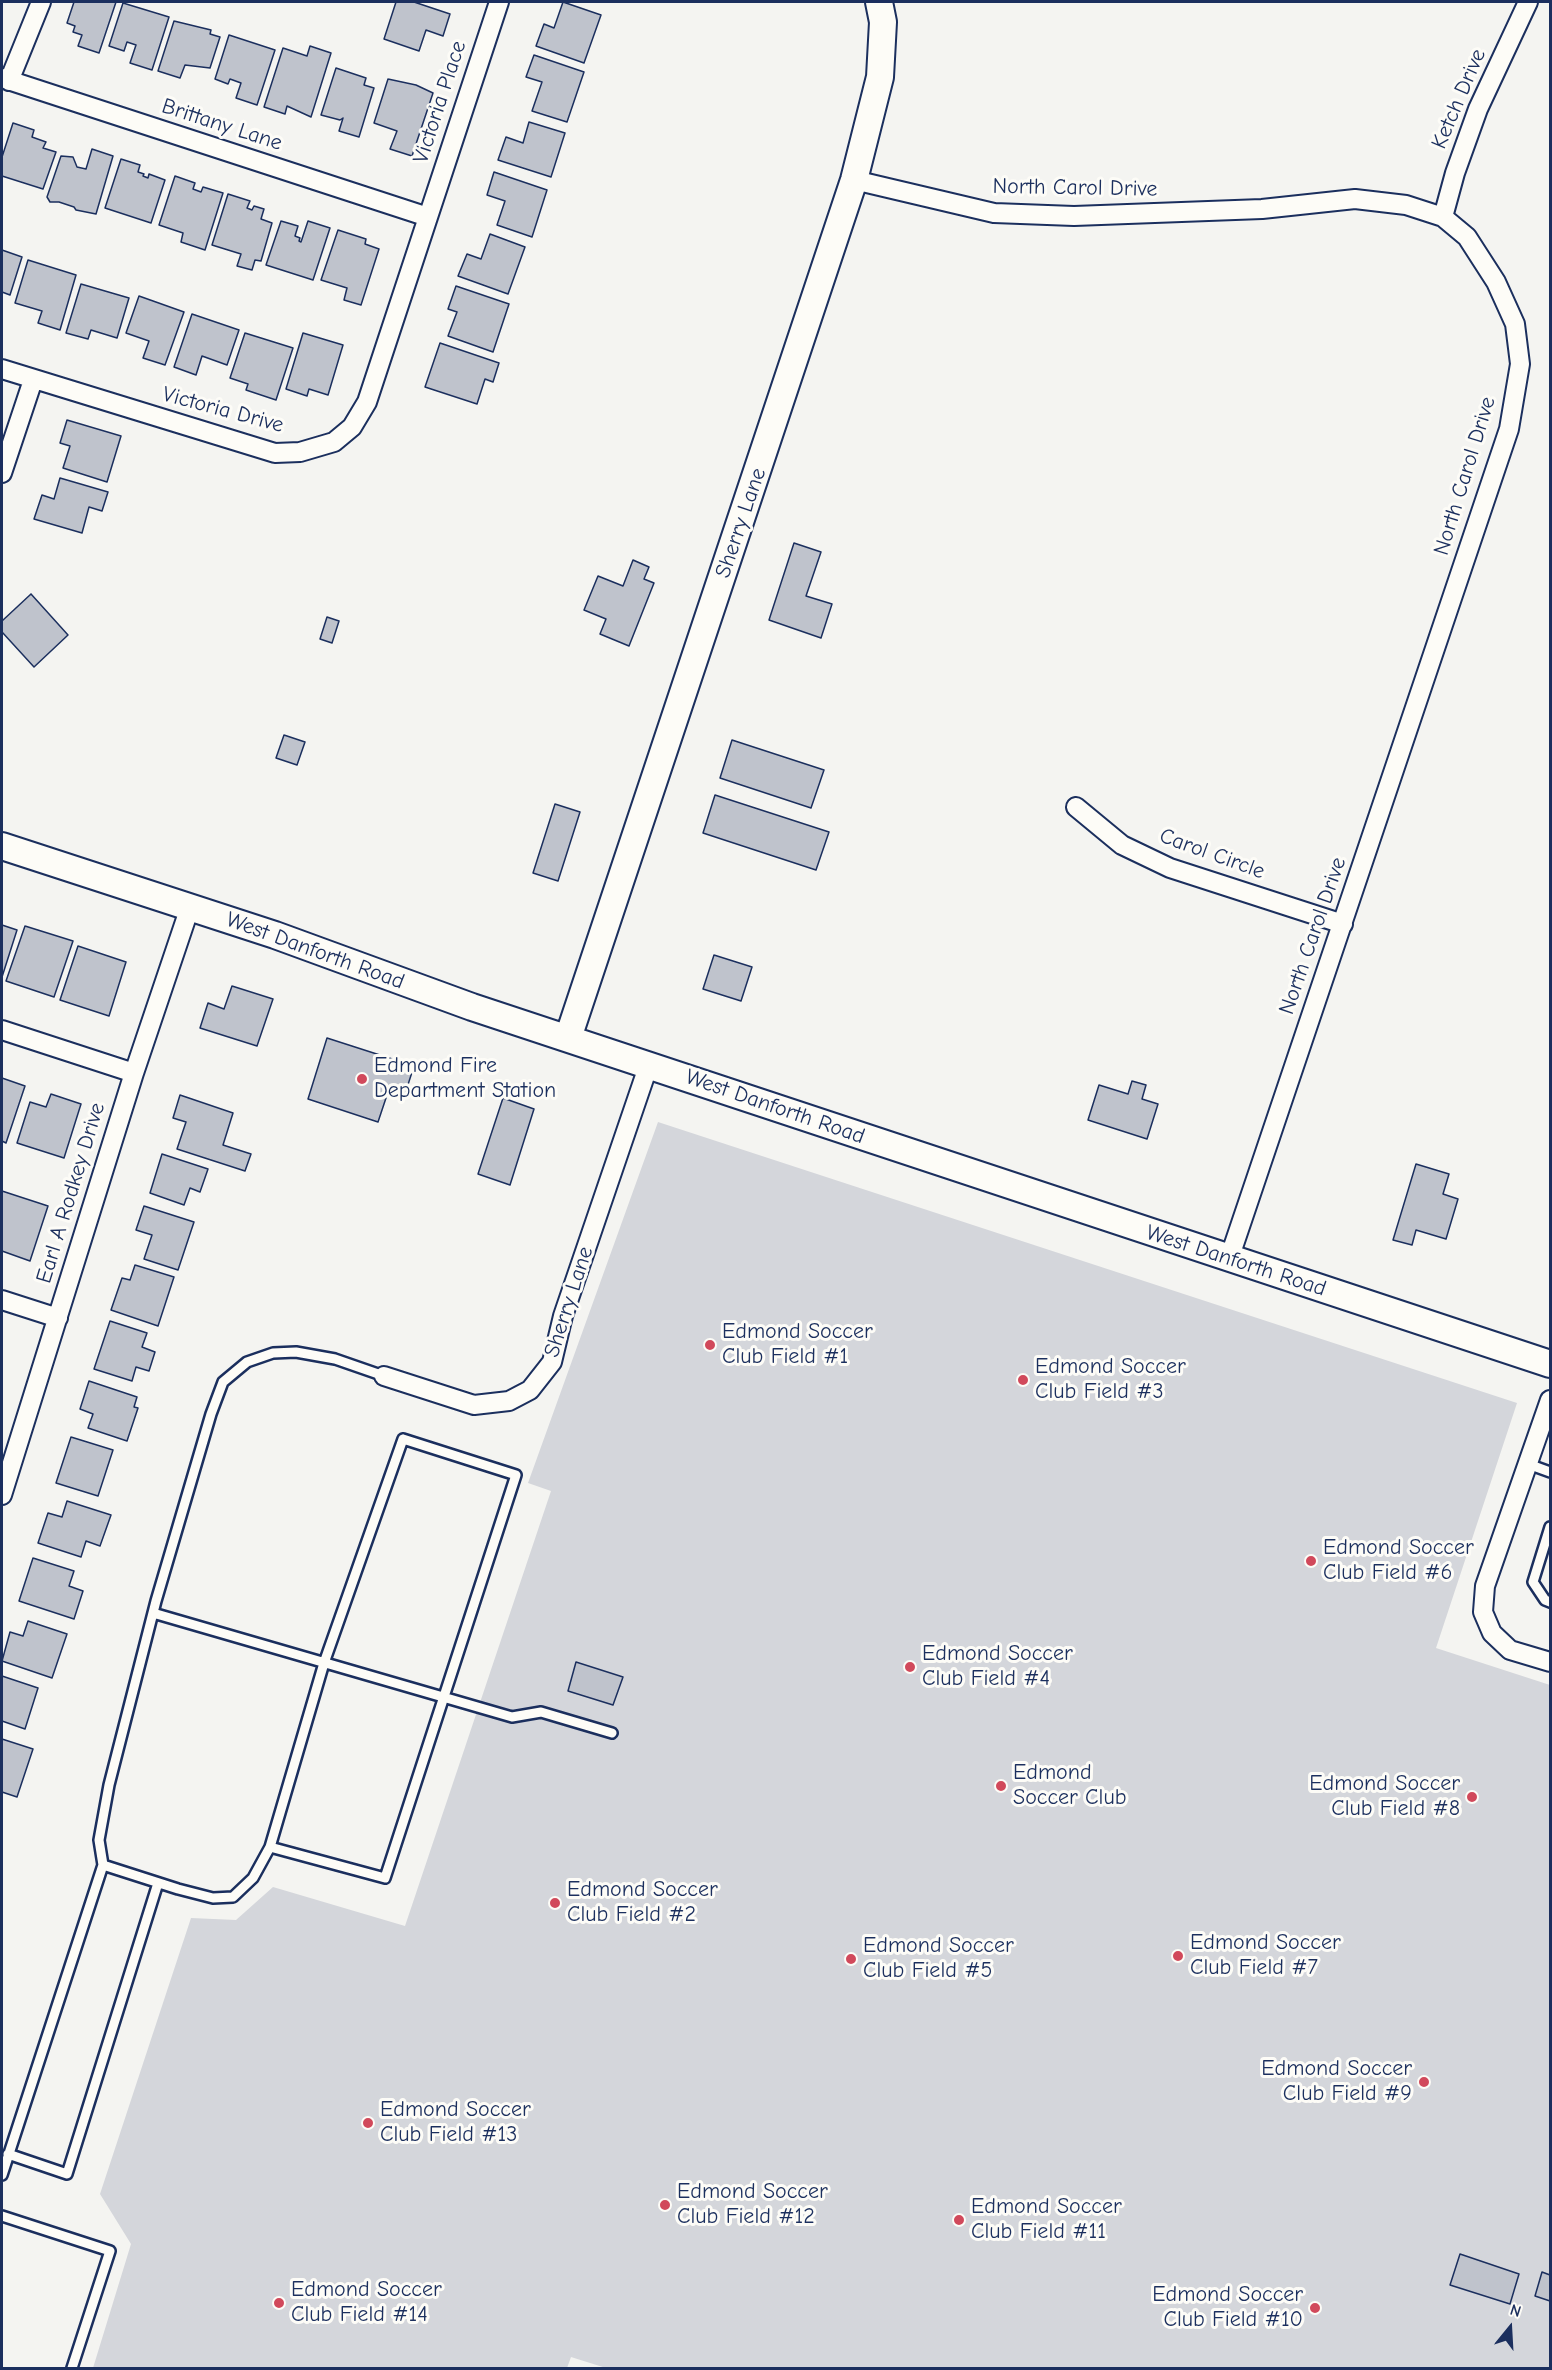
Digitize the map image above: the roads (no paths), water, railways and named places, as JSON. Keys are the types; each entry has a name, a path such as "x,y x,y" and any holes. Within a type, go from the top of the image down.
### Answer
{"main road":[{"name":"Sherry Lane","path":"568,1038 854,180 880,77 883,22 879,2"},
{"name":"West Danforth Road","path":"2,846 190,907 472,1007 1551,1364"}],"street":[{"path":"5,79 41,2"},
{"name":"Victoria Place","path":"428,217 499,2"},
{"name":"Ketch Drive","path":"1443,217 1455,173 1478,109 1528,2"},
{"name":"Brittany Lane","path":"5,79 428,217"},
{"name":"North Carol Drive","path":"854,180 994,213 1074,216 1262,209 1355,198 1406,205 1443,217 1467,237 1496,282 1515,324 1520,364 1509,429 1229,1259"},
{"name":"Victoria Drive","path":"2,369 274,453 300,452 334,442 352,428 367,402 428,217"},
{"path":"2,473 33,380"},
{"name":"Carol Circle","path":"1076,807 1122,845 1170,868 1343,924"},
{"name":"Earl A Rodkey Drive","path":"2,1495 134,1073 190,907"},
{"path":"2,1030 134,1073"},
{"name":"Sherry Lane","path":"384,1376 474,1405 509,1401 530,1390 552,1362 563,1316 649,1064"},
{"path":"2,1300 58,1318"},
{"path":"1551,1400 1485,1586 1483,1612 1492,1633 1510,1650 1551,1662"}],"lane":[{"path":"2,2175 104,1865 99,1840 109,1785 153,1613 211,1414 223,1382 247,1362 273,1353 296,1352 335,1359 384,1376"},
{"path":"104,1865 213,1898 233,1897 253,1878 270,1847 324,1663 403,1439 516,1475 385,1878 270,1847"},
{"path":"1528,1464 1551,1472"},
{"path":"1551,1527 1533,1582 1545,1600 1551,1602"},
{"path":"153,1613 512,1717 541,1712 612,1733"},
{"path":"8,2154 67,2174 158,1883"},
{"path":"2,2216 110,2251 72,2368"}],"place":[{"name":"Edmond Fire Department Station","path":"362,1079"},
{"name":"Edmond Soccer Club Field #1","path":"710,1345"},
{"name":"Edmond Soccer Club Field #3","path":"1023,1380"},
{"name":"Edmond Soccer Club Field #6","path":"1311,1561"},
{"name":"Edmond Soccer Club Field #4","path":"910,1667"},
{"name":"Edmond Soccer Club","path":"1001,1786"},
{"name":"Edmond Soccer Club Field #8","path":"1472,1797"},
{"name":"Edmond Soccer Club Field #2","path":"555,1903"},
{"name":"Edmond Soccer Club Field #7","path":"1178,1956"},
{"name":"Edmond Soccer Club Field #5","path":"851,1959"},
{"name":"Edmond Soccer Club Field #9","path":"1424,2082"},
{"name":"Edmond Soccer Club Field #13","path":"368,2123"},
{"name":"Edmond Soccer Club Field #12","path":"665,2205"},
{"name":"Edmond Soccer Club Field #11","path":"959,2220"},
{"name":"Edmond Soccer Club Field #14","path":"279,2303"},
{"name":"Edmond Soccer Club Field #10","path":"1315,2308"}]}
